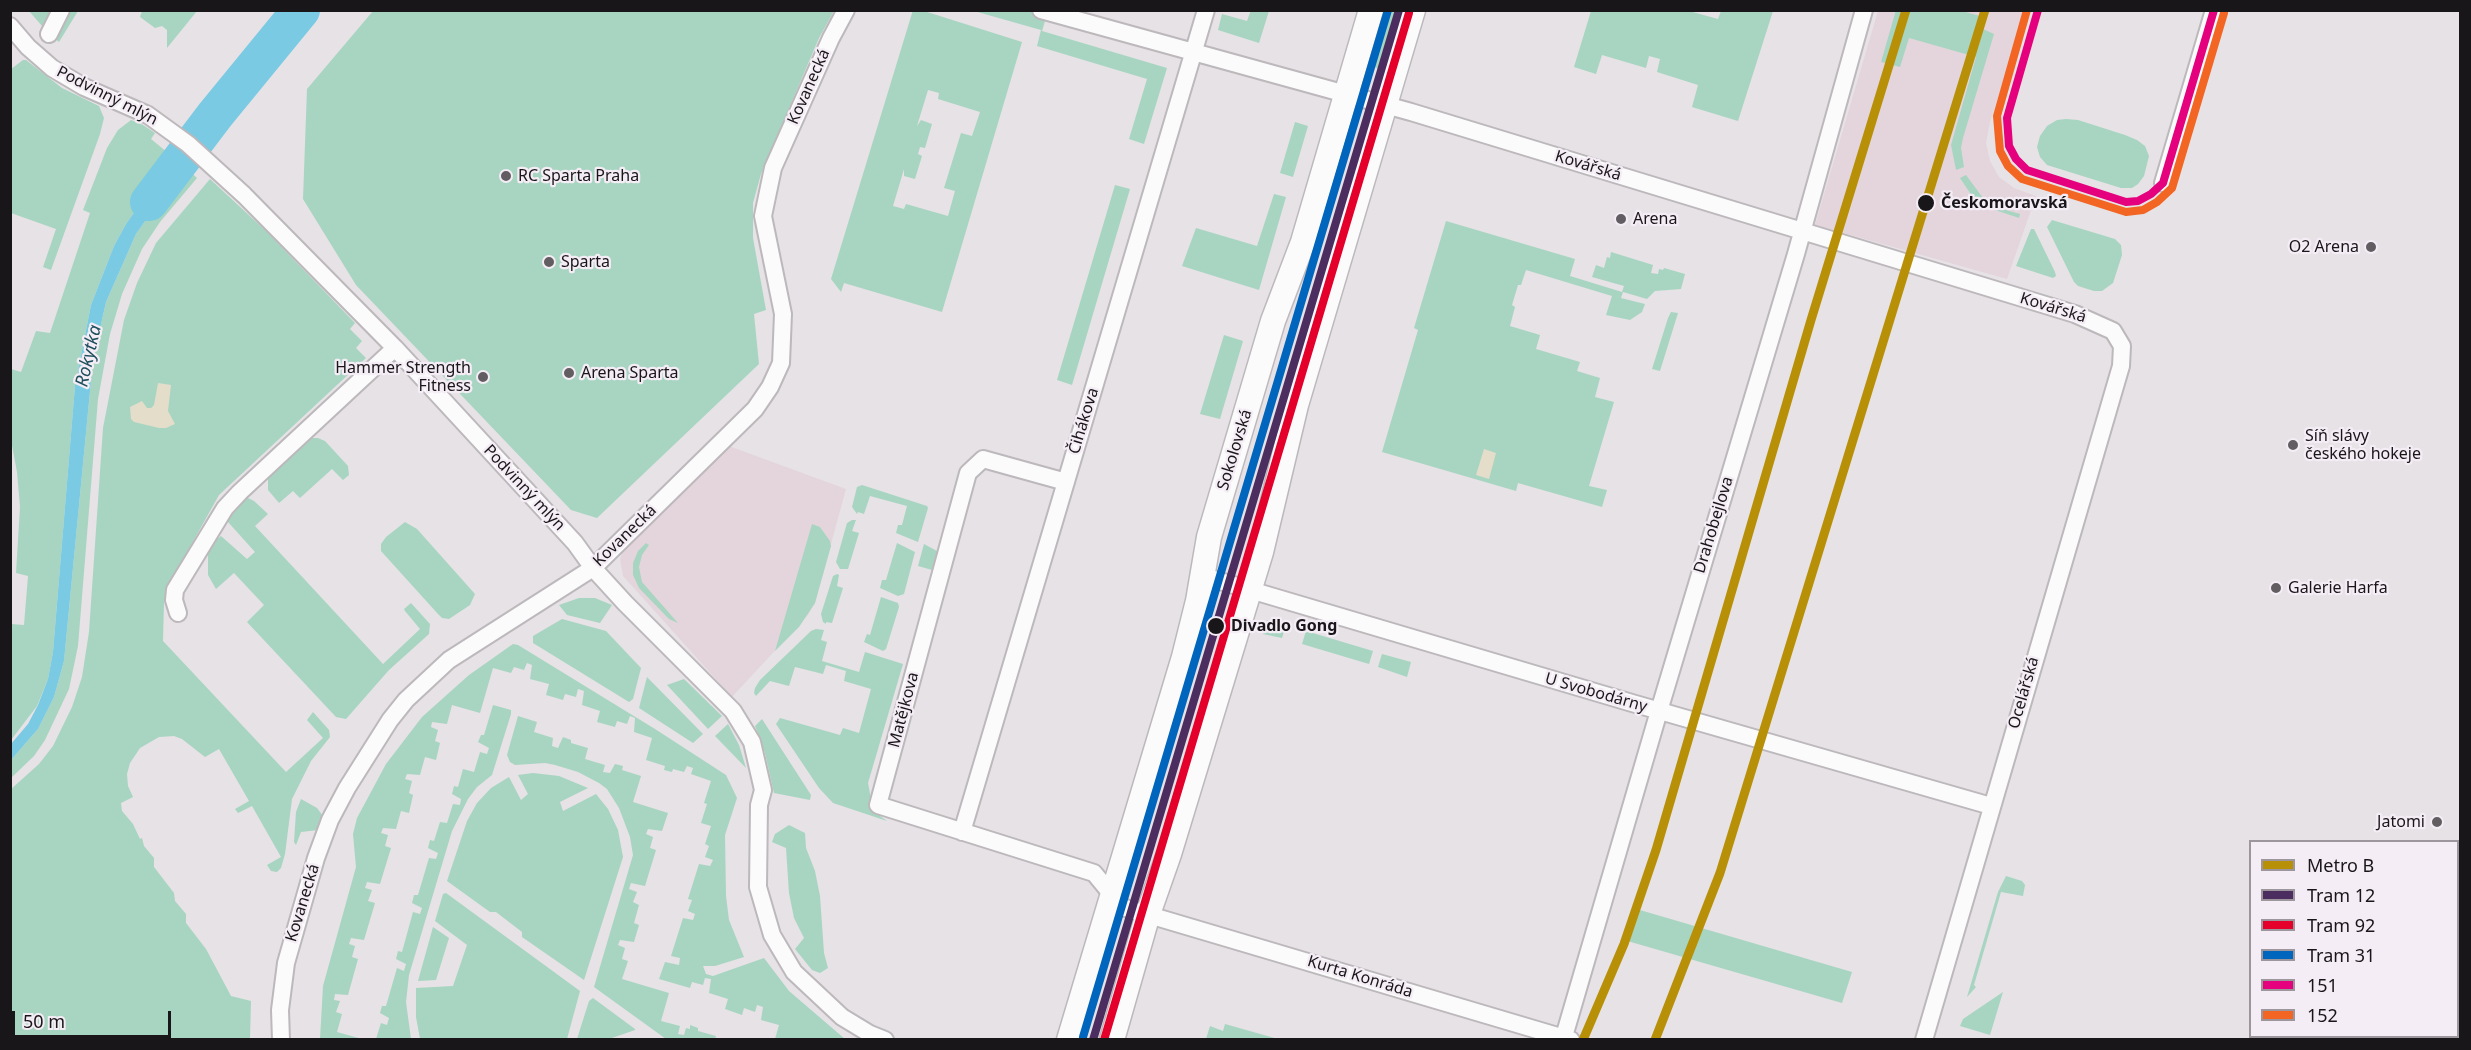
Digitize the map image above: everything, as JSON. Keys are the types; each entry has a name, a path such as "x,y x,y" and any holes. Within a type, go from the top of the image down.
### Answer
{"main road":[{"name":"Sokolovská","path":"1069,1040 1184,657 1203,576 1209,537 1274,321 1303,242 1371,10"},
{"path":"1112,1040 1148,914 1169,854 1260,552 1296,405 1413,10"}],"street":[{"path":"49,34 61,10"},
{"name":"Kovanecká","path":"281,1040 281,1002 286,963 304,895 330,820 374,742 406,700 449,660 593,568 755,409 770,387 781,363 783,314 763,216 773,168 831,38 846,10"},
{"name":"Kovářská","path":"1041,10 1096,18 1194,52 1385,105 2090,319 2113,331 2122,346"},
{"name":"Čihákova","path":"962,832 1206,10"},
{"name":"Drahobejlova","path":"1566,1039 1659,711 1802,232 1864,10"},
{"path":"2163,183 2214,10"},
{"name":"Podvinný mlýn","path":"10,26 35,54 66,77 137,109 168,129 209,162 277,227 395,348 575,543 593,568 733,711 752,742 763,790 759,805 758,887 772,935 794,972 842,1017 885,1040"},
{"name":"Ocelářská","path":"1924,1040 2118,376 2122,346"},
{"path":"178,613 174,600 179,582 232,500 395,348"},
{"name":"Matějkova","path":"1066,482 983,459 968,473 878,805 1094,873 1112,894"},
{"name":"U Svobodárny","path":"1203,576 1659,711 1991,806"},
{"path":"1112,894 1122,907 1148,914"},
{"name":"Kurta Konráda","path":"1148,914 1566,1039"}],"shaded area":[{"path":"1878,11 2026,11 1990,122 1986,143 1990,161 1999,177 2014,188 2036,196 2007,279 1815,225"},
{"path":"729,446 846,489 815,603 808,615 732,697 623,576 620,559 627,542"}],"green space":[{"path":"142,10 197,11 167,48 167,30 162,26 155,28 140,17"},
{"path":"913,10 924,11 1022,42 942,312 844,283 841,292 831,279","holes":["928,90 939,93 938,99 980,112 972,136 961,133 944,188 955,191 948,216 906,204 904,209 893,206 904,169 904,176 915,179 922,156 918,154 920,147 925,148 932,124 921,120 917,126"]},
{"path":"1251,10 1269,11 1259,43 1218,30 1222,14 1247,21"},
{"path":"1896,10 1962,11 1987,18 1983,29 1994,34 1963,138 1961,148 1964,167 1956,170 1951,145 1976,57 1909,38 1900,67 1881,62"},
{"path":"29,11 78,11 59,42"},
{"name":"Sparta","path":"373,11 834,11 819,38 761,174 753,203 753,238 766,310 754,314 759,364 597,518 571,510 356,285 303,199 307,89"},
{"path":"974,11 1048,11 1042,31 1167,68 1144,144 1129,139 1147,79 1037,46 1041,30"},
{"path":"1383,11 1405,11 1387,71 1367,65"},
{"path":"1591,11 1689,11 1718,19 1721,11 1773,11 1738,121 1692,107 1698,85 1657,72 1660,59 1649,56 1646,68 1602,55 1596,74 1574,67"},
{"path":"23,60 62,88 99,106 104,118 51,270 43,267 56,229 11,213 11,69"},
{"path":"131,120 155,133 151,139 173,157 126,224 114,246 91,305 75,386 53,652 48,679 37,706 11,740 11,624 24,625 28,576 16,573 20,507 11,440 11,369 21,372 36,331 50,333 90,213 83,210 107,148 118,130"},
{"path":"2057,120 2078,120 2125,135 2145,146 2149,156 2144,176 2138,184 2132,188 2121,188 2047,165 2040,157 2037,147 2040,136 2047,126"},
{"path":"1295,122 1308,126 1293,177 1280,173"},
{"path":"184,166 197,178 160,222 142,249 122,294 110,334 98,399 78,646 69,689 45,740 34,756 11,778 11,760 38,729 54,697 64,661 93,360 106,302 136,234"},
{"path":"1966,175 1983,198 1999,208 2020,214 2019,218 1989,208 1974,199 1960,178"},
{"path":"210,179 266,231 355,323 350,329 362,341 356,348 366,358 219,495 171,581 164,603 163,641 286,772 323,738 307,720 313,712 329,730 330,737 311,761 292,799 285,854 281,868 277,872 271,871 267,865 281,857 252,806 238,813 235,809 249,801 219,749 205,757 182,739 174,736 159,737 140,748 130,763 127,774 128,786 133,797 121,803 122,811 154,858 154,867 174,893 175,901 186,914 186,923 206,949 231,996 251,1001 250,1039 11,1039 10,790 39,764 53,746 72,707 82,677 89,632 103,428 124,320 137,283 156,243"},
{"path":"1115,185 1130,189 1072,385 1057,380"},
{"path":"1274,194 1286,197 1259,290 1182,266 1196,228 1257,246"},
{"path":"2052,220 2115,239 2121,245 2122,255 2113,283 2102,291 2094,291 2078,286 2074,282 2047,227"},
{"path":"1446,221 1575,259 1570,276 1622,292 1624,286 1592,277 1596,265 1604,268 1611,252 1653,265 1651,273 1658,274 1659,269 1664,268 1685,274 1681,289 1655,291 1647,299 1623,292 1621,298 1645,304 1642,312 1630,320 1606,315 1612,296 1526,270 1521,285 1518,285 1512,305 1515,307 1510,326 1540,335 1536,349 1580,362 1577,371 1600,378 1595,397 1614,402 1589,486 1607,490 1602,507 1518,483 1516,491 1382,452 1418,330 1414,328"},
{"path":"2031,229 2034,229 2055,272 2056,276 2053,278 2016,266"},
{"path":"1671,312 1678,313 1660,371 1652,369 1668,318"},
{"path":"1224,335 1243,341 1220,419 1200,414"},
{"path":"312,438 325,441 348,466 349,475 343,480 332,469 300,498 293,491 279,503 268,490 268,478"},
{"path":"862,485 927,506 918,542 896,533 898,525 902,525 907,506 870,496 864,514 858,512 857,514 852,507 857,487"},
{"path":"246,497 268,514 255,526 383,664 420,629 404,609 411,603 430,624 429,634 389,670 346,719 336,717 247,622 264,605 234,573 216,589 208,575 208,554 221,536 247,559 255,552 228,522 230,512"},
{"path":"856,520 852,531 859,533 848,569 840,569 836,562 847,523"},
{"path":"405,522 417,529 475,594 470,605 449,619 442,618 438,614 381,551 381,544 386,537"},
{"path":"812,524 820,527 831,546 815,603 799,627 775,651"},
{"path":"646,543 649,545 642,555 639,567 642,582 678,623 669,619 639,588 633,575 633,563 638,551"},
{"path":"897,543 915,552 904,594 898,596 880,588 882,580 886,580"},
{"path":"924,544 937,551 932,570 918,566"},
{"path":"839,575 837,586 843,588 832,623 826,622 826,624 821,614 833,576"},
{"path":"881,597 898,603 899,607 886,649 883,651 864,642 867,634 870,635"},
{"path":"579,598 595,598 612,605 600,623 567,615 559,605"},
{"path":"562,619 606,631 641,668 633,699 629,702 533,643 533,636"},
{"path":"1267,620 1286,625 1282,638 1263,634"},
{"path":"824,630 821,640 827,642 822,661 859,672 865,652 903,664 868,783 872,804 880,816 887,821 833,803 819,788 776,724 780,718 840,735 843,728 859,733 871,689 844,681 846,671 826,665 823,674 795,667 789,686 770,681 756,696 754,693 760,680 811,631"},
{"path":"1306,631 1373,651 1369,664 1302,644"},
{"path":"513,644 655,729 726,775 737,798 725,835 726,896 729,920 744,957 715,966 703,966 706,974 713,976 764,958 789,991 845,1039 775,1039 779,1025 761,1020 763,1007 757,1005 755,1012 744,1008 742,1015 725,1009 728,999 709,993 711,979 705,978 703,985 692,982 690,988 659,979 665,962 679,965 680,958 671,956 683,918 693,920 695,914 688,911 692,900 688,899 699,864 710,866 713,860 705,857 709,846 705,844 711,826 701,823 711,781 691,774 693,768 687,766 684,772 673,769 672,772 664,770 665,766 646,760 652,738 634,732 635,718 630,716 627,724 617,721 615,727 597,722 600,711 582,705 584,691 578,689 576,697 565,694 563,700 546,695 549,684 530,679 532,665 527,663 524,670 514,667 511,673 493,668 480,713 452,705 447,724 432,722 431,727 438,730 435,741 440,743 436,760 425,757 420,775 407,774 405,779 412,781 409,793 413,795 409,813 401,811 396,829 383,828 381,833 388,835 385,846 391,848 380,884 367,882 365,888 372,890 368,901 375,903 364,940 351,938 349,944 355,946 352,957 358,959 348,995 335,994 334,1000 340,1001 336,1012 342,1014 337,1032 362,1039 320,1039 323,986 356,867 353,834 357,818 386,764 422,717 469,675"},
{"path":"1382,654 1411,662 1407,677 1378,667"},
{"path":"647,677 703,734 693,743 639,708"},
{"path":"684,679 722,716 708,729 667,685"},
{"path":"493,705 511,710 511,714 492,775 477,787 468,799 452,831 409,975 406,1002 411,1039 376,1039 381,1023 387,1025 389,1018 380,1013 382,1006 386,1006 397,968 404,971 406,964 396,959 398,951 402,952 413,912 420,914 422,908 412,903 414,895 418,895 429,858 436,859 438,853 428,848 430,840 434,841 440,822 447,823 453,804 460,805 461,799 452,794 454,786 458,787 463,769 474,772 480,752 487,754 489,748 478,742 481,735 484,735"},
{"path":"518,716 537,722 534,732 553,738 552,746 558,748 563,737 571,740 571,743 588,748 585,759 605,765 603,772 610,773 615,764 623,766 622,770 641,776 633,802 668,813 662,831 648,829 646,834 653,837 650,848 656,850 645,886 631,883 629,889 637,892 633,902 639,905 634,923 639,925 634,942 620,940 618,945 625,948 622,959 628,961 622,979 669,993 661,1021 680,1026 678,1034 684,1035 686,1028 690,1029 690,1025 698,1028 698,1031 716,1036 715,1039 666,1039 594,987 633,855 630,837 619,808 607,789 599,783 578,772 555,765 545,763 515,765 510,762 507,755"},
{"path":"762,719 811,795 810,800 774,793 765,753 755,726"},
{"path":"728,724 739,745 746,768 715,736"},
{"path":"533,773 559,776 588,788 560,802 563,811 596,794 608,809 618,830 623,857 584,980 522,937 522,932 496,912 490,912 447,881 467,821 477,803 491,788 509,777 521,800 528,794 518,775"},
{"path":"301,799 317,808 323,816 318,830 301,832 296,845 294,842 296,812"},
{"path":"789,825 805,833 806,848 815,871 820,896 824,953 828,968 820,973 812,970 795,949 804,938 794,918 789,893 786,848 772,842 775,834"},
{"path":"2006,876 2022,881 2025,885 2023,896 2001,892 1974,985 1976,987 1967,997 1998,892"},
{"path":"446,893 580,991 567,1039 420,1039 416,1017 416,988 453,986 467,945 435,921 443,894"},
{"path":"1633,908 1852,972 1842,1003 1624,940"},
{"path":"433,927 449,938 436,980 418,981"},
{"path":"2003,992 1990,1035 1960,1026 1963,1019"},
{"path":"593,998 635,1030 609,1039 577,1039 589,1001"},
{"path":"1225,1024 1278,1039 1206,1039 1210,1026 1223,1031"}],"sand":[{"path":"158,383 171,385 168,411 175,424 159,428 134,422 131,419 130,407 142,401 147,408 151,408 154,405"},
{"path":"1484,449 1496,453 1489,479 1476,475"}],"water":[{"path":"173,157 184,166 136,234 106,302 93,360 64,661 54,697 38,729 11,760 11,744 28,724 38,705 48,679 53,652 75,386 91,305 114,246 126,224"}],"waterway":[{"name":"Rokytka","path":"149,202 215,115 301,10"}],"metro line":[{"name":"B","path":"1583,1040 1624,944 1656,850 1811,320 1906,10"},
{"name":"B","path":"1655,1040 1720,873 1985,10"}],"tram line":[{"name":"31","path":"1083,1037 1388,10"},
{"name":"12","path":"1093,1040 1399,10"},
{"name":"92","path":"1104,1040 1409,13"}],"transit line":[{"name":"152","path":"2027,10 1997,116 2000,151 2008,166 2022,179 2126,212 2143,210 2157,202 2172,188 2224,13"},
{"name":"151","path":"2038,10 2007,118 2009,146 2016,159 2027,170 2126,202 2138,201 2151,194 2163,183 2214,10"}],"place":[{"name":"RC Sparta Praha","path":"506,176"},
{"name":"Českomoravská","path":"1926,203"},
{"name":"Arena","path":"1621,219"},
{"name":"O2 Arena","path":"2371,247"},
{"name":"Sparta","path":"549,262"},
{"name":"Arena Sparta","path":"569,373"},
{"name":"Hammer Strength Fitness","path":"483,377"},
{"name":"Síň slávy českého hokeje","path":"2293,445"},
{"name":"Galerie Harfa","path":"2276,588"},
{"name":"Divadlo Gong","path":"1216,626"},
{"name":"Jatomi","path":"2437,822"}]}
